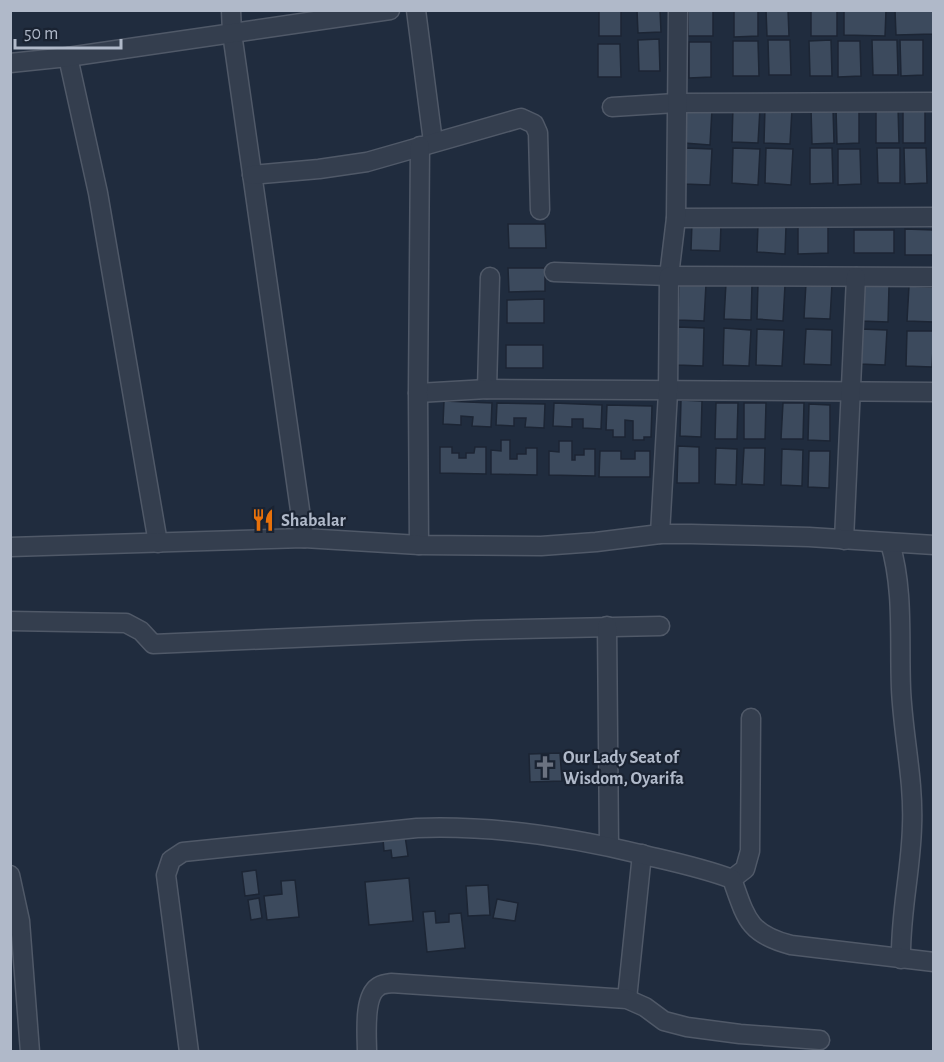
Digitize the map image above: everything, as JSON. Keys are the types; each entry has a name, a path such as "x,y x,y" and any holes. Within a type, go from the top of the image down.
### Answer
{"street":[{"path":"231,10 232,33 304,538"},
{"path":"10,63 68,57 390,10"},
{"path":"416,10 426,144 418,393 419,545"},
{"path":"660,534 668,392 669,276 676,218 678,10"},
{"path":"68,57 98,193 158,543"},
{"path":"612,108 676,103 933,102"},
{"path":"252,175 367,162 521,118 534,124 538,133 540,210"},
{"path":"676,218 933,217"},
{"path":"554,272 669,276 933,278"},
{"path":"487,389 489,277"},
{"path":"844,540 856,277"},
{"path":"418,393 487,389 933,392"},
{"path":"10,547 304,538 419,545 541,546 660,534 809,537 933,545"},
{"path":"890,543 896,561 898,584 901,688 912,809 911,842 901,929 901,959"},
{"path":"10,621 126,623 141,631 153,644 476,630 660,626"},
{"path":"607,626 609,846"},
{"path":"732,879 745,869 750,851 751,718"},
{"path":"189,1052 166,875 171,860 183,852 417,828 451,826 518,832 609,846 705,869 732,879 749,922 758,932 772,940 791,945 933,962"},
{"path":"627,999 642,854"},
{"path":"10,875 20,921 30,1052"},
{"path":"367,1052 368,1007 371,993 379,985 392,983 627,999 645,1007 664,1021 687,1027 820,1040"}],"building":[{"path":"599,10 621,10 621,36 599,36"},
{"path":"637,10 660,10 661,32 638,33"},
{"path":"688,10 713,10 713,36 688,36"},
{"path":"734,10 758,10 758,36 734,37"},
{"path":"766,10 788,10 789,36 767,36"},
{"path":"811,10 837,10 837,36 811,36"},
{"path":"844,10 886,10 885,36 844,35"},
{"path":"895,10 934,10 934,34 896,35"},
{"path":"659,39 660,71 639,71 638,40"},
{"path":"768,40 790,40 791,75 769,75"},
{"path":"831,40 832,76 810,76 809,41"},
{"path":"872,40 897,40 898,75 873,75"},
{"path":"900,40 923,40 923,75 901,76"},
{"path":"733,41 758,41 759,76 733,76"},
{"path":"838,41 860,41 861,76 838,77"},
{"path":"689,42 711,42 711,77 689,78"},
{"path":"598,44 620,44 621,77 598,77"},
{"path":"733,107 760,108 758,143 732,142"},
{"path":"765,107 792,109 790,144 764,143"},
{"path":"876,107 898,107 899,143 876,143"},
{"path":"903,107 925,107 925,143 903,143"},
{"path":"685,108 712,109 710,145 684,143"},
{"path":"811,108 833,108 834,143 812,144"},
{"path":"836,108 859,108 859,143 837,144"},
{"path":"685,148 712,149 710,185 684,184"},
{"path":"733,148 760,149 758,185 732,183"},
{"path":"766,148 793,149 791,185 765,183"},
{"path":"810,148 832,148 833,183 810,184"},
{"path":"877,148 900,148 900,183 878,183"},
{"path":"904,148 926,148 927,183 905,184"},
{"path":"838,149 860,149 861,184 838,185"},
{"path":"692,223 721,224 720,251 691,250"},
{"path":"508,224 545,224 546,248 509,248"},
{"path":"758,225 786,226 785,254 757,252"},
{"path":"798,227 828,227 828,253 798,254"},
{"path":"905,229 934,230 934,255 905,255"},
{"path":"854,230 894,230 894,253 854,253"},
{"path":"508,268 545,268 545,291 509,292"},
{"path":"679,283 706,284 704,321 678,320"},
{"path":"726,283 752,284 751,320 724,319"},
{"path":"806,283 832,284 830,319 804,318"},
{"path":"758,284 785,285 783,321 757,319"},
{"path":"863,285 889,286 888,322 861,321"},
{"path":"909,286 934,287 934,322 907,321"},
{"path":"544,299 544,323 507,323 507,300"},
{"path":"678,327 704,328 703,366 677,365"},
{"path":"724,328 751,330 749,366 723,365"},
{"path":"757,329 784,330 782,366 756,365"},
{"path":"806,329 832,330 831,365 804,364"},
{"path":"860,329 887,330 885,365 859,364"},
{"path":"907,331 934,331 932,367 906,366"},
{"path":"506,345 543,345 543,368 506,368"},
{"path":"681,400 702,401 701,437 680,436"},
{"path":"444,401 492,403 491,427 472,426 473,417 461,416 461,425 443,424"},
{"path":"497,403 545,404 544,428 525,427 526,418 514,418 514,426 496,425"},
{"path":"554,403 602,405 601,429 583,428 583,419 572,419 572,427 553,426"},
{"path":"716,403 738,403 737,439 715,439"},
{"path":"744,403 766,403 765,439 744,439"},
{"path":"783,403 804,403 803,439 781,439"},
{"path":"809,404 830,405 830,441 808,440"},
{"path":"607,405 652,406 651,437 644,437 644,440 633,440 633,421 625,420 625,437 613,437 613,430 606,430"},
{"path":"501,440 510,440 510,459 517,459 517,454 526,454 526,448 537,448 537,475 491,474 491,450 501,451"},
{"path":"559,441 572,441 572,460 575,460 575,455 584,455 584,449 595,449 595,476 549,475 549,451 559,452"},
{"path":"678,446 699,447 699,483 677,483"},
{"path":"440,447 452,447 452,453 459,453 459,458 466,458 466,453 474,453 475,447 486,447 486,474 440,473"},
{"path":"716,448 737,449 736,485 715,484"},
{"path":"744,448 765,448 764,485 742,484"},
{"path":"782,449 803,450 802,486 781,485"},
{"path":"600,451 621,451 621,459 635,459 635,451 650,451 650,477 599,477"},
{"path":"809,451 830,451 829,488 808,487"},
{"name":"Our Lady Seat of Wisdom, Oyarifa","path":"560,753 562,781 530,782 529,754"},
{"path":"405,836 408,856 392,858 391,850 384,851 383,839"},
{"path":"256,870 259,894 245,896 242,872"},
{"path":"409,878 413,921 369,925 365,882"},
{"path":"295,880 299,917 267,920 264,896 282,894 281,881"},
{"path":"488,885 490,915 468,916 466,886"},
{"path":"259,898 262,918 251,920 248,900"},
{"path":"497,899 518,903 515,921 493,918"},
{"path":"435,911 436,923 449,922 449,914 461,913 465,948 427,952 423,912"}],"place":[{"name":"Shabalar","path":"263,520"},
{"name":"Our Lady Seat of Wisdom, Oyarifa","path":"545,767"}]}
